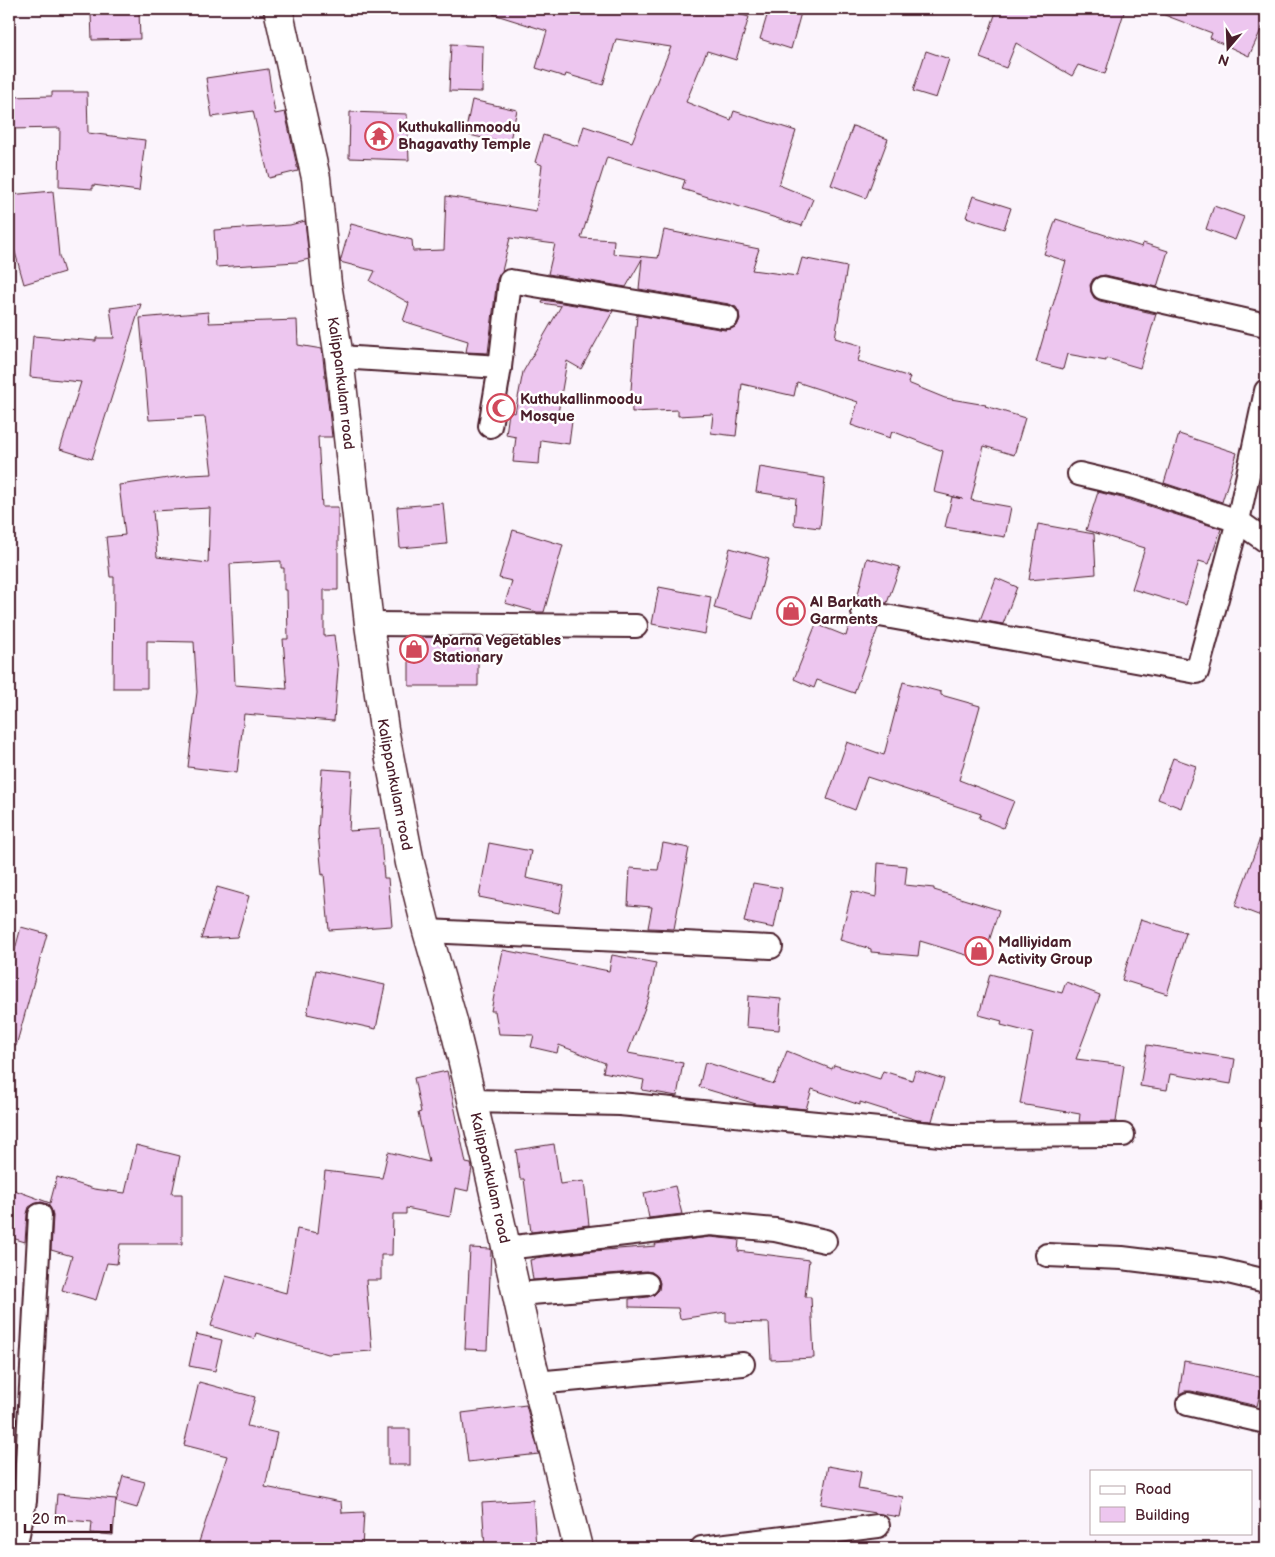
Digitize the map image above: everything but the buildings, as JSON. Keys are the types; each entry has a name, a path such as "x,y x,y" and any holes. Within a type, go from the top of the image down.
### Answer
{"street":[{"name":"Kalippankulam road","path":"278,9 316,178 327,284 340,357 369,624 384,729 410,863 453,1021 518,1294 536,1383 578,1548"},
{"path":"490,426 500,367 510,281 727,317"},
{"path":"1103,288 1266,325"},
{"path":"340,357 500,367"},
{"path":"863,612 1197,672 1238,521 1266,391"},
{"path":"1079,474 1134,487 1238,521 1266,541"},
{"path":"369,624 636,626"},
{"path":"427,931 770,947"},
{"path":"472,1101 620,1104 951,1136 1123,1135"},
{"path":"14,1543 25,1502 40,1215"},
{"path":"506,1248 710,1224 775,1230 825,1241"},
{"path":"1047,1254 1122,1258 1211,1269 1266,1281"},
{"path":"518,1294 647,1284"},
{"path":"536,1383 743,1364"},
{"path":"1188,1404 1266,1422"},
{"path":"702,1548 878,1526"}],"place":[{"name":"Kuthukallinmoodu Bhagavathy Temple","path":"379,136"},
{"name":"Kuthukallinmoodu Mosque","path":"501,408"},
{"name":"Al Barkath Garments","path":"791,611"},
{"name":"Aparna Vegetables Stationary","path":"414,649"},
{"name":"Malliyidam Activity Group","path":"979,951"}]}
